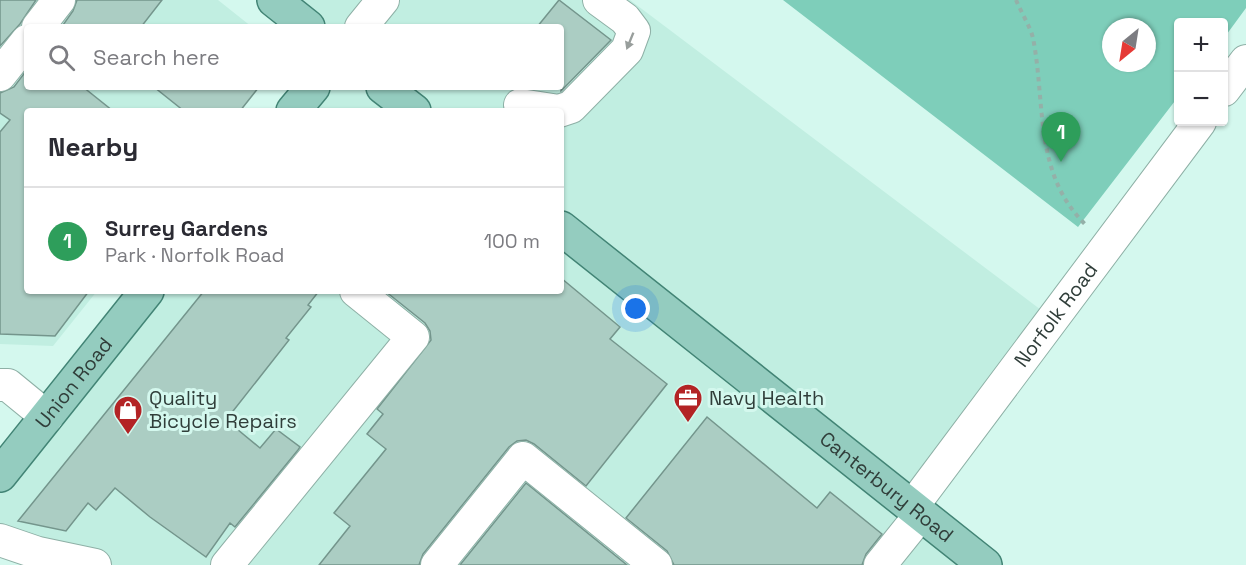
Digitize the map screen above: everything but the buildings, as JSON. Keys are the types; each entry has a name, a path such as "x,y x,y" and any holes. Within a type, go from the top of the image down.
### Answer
{"main road":[{"path":"274,0 304,24"},
{"path":"296,108 310,90"},
{"path":"387,90 410,108"},
{"name":"Canterbury Road","path":"564,230 985,565"},
{"name":"Union Road","path":"0,475 145,294"}],"street":[{"path":"40,24 59,0"},
{"path":"363,24 383,0"},
{"path":"564,109 571,107 627,50 634,31 626,19 599,0"},
{"path":"0,75 24,45"},
{"path":"1228,85 1246,61"},
{"path":"520,105 540,108"},
{"name":"Norfolk Road","path":"880,565 1107,244 1197,126"},
{"path":"227,565 413,337 360,294"},
{"path":"0,385 8,386 47,417"},
{"path":"437,565 523,458 656,565"},
{"path":"0,540 38,553 96,565"}],"path":[{"path":"1016,0 1032,37 1041,130 1056,182 1078,217 1107,244"}],"shaded area":[{"path":"0,0 218,0 248,24 24,24 24,90 257,90 242,108 24,108 24,294 95,294 53,346 0,344"},
{"path":"274,0 630,0 1053,319 912,507 985,565 96,565 0,540 0,475 147,294 564,294 564,108 296,108 311,90 564,90 564,24 304,24"}],"green space":[{"path":"783,0 1246,0 1246,8 1228,33 1228,18 1174,18 1174,102 1078,227"}],"place":[{"name":"Surrey Gardens","path":"1061,162"},
{"name":"Navy Health","path":"688,424"},
{"name":"Quality Bicycle Repairs","path":"128,436"}]}
